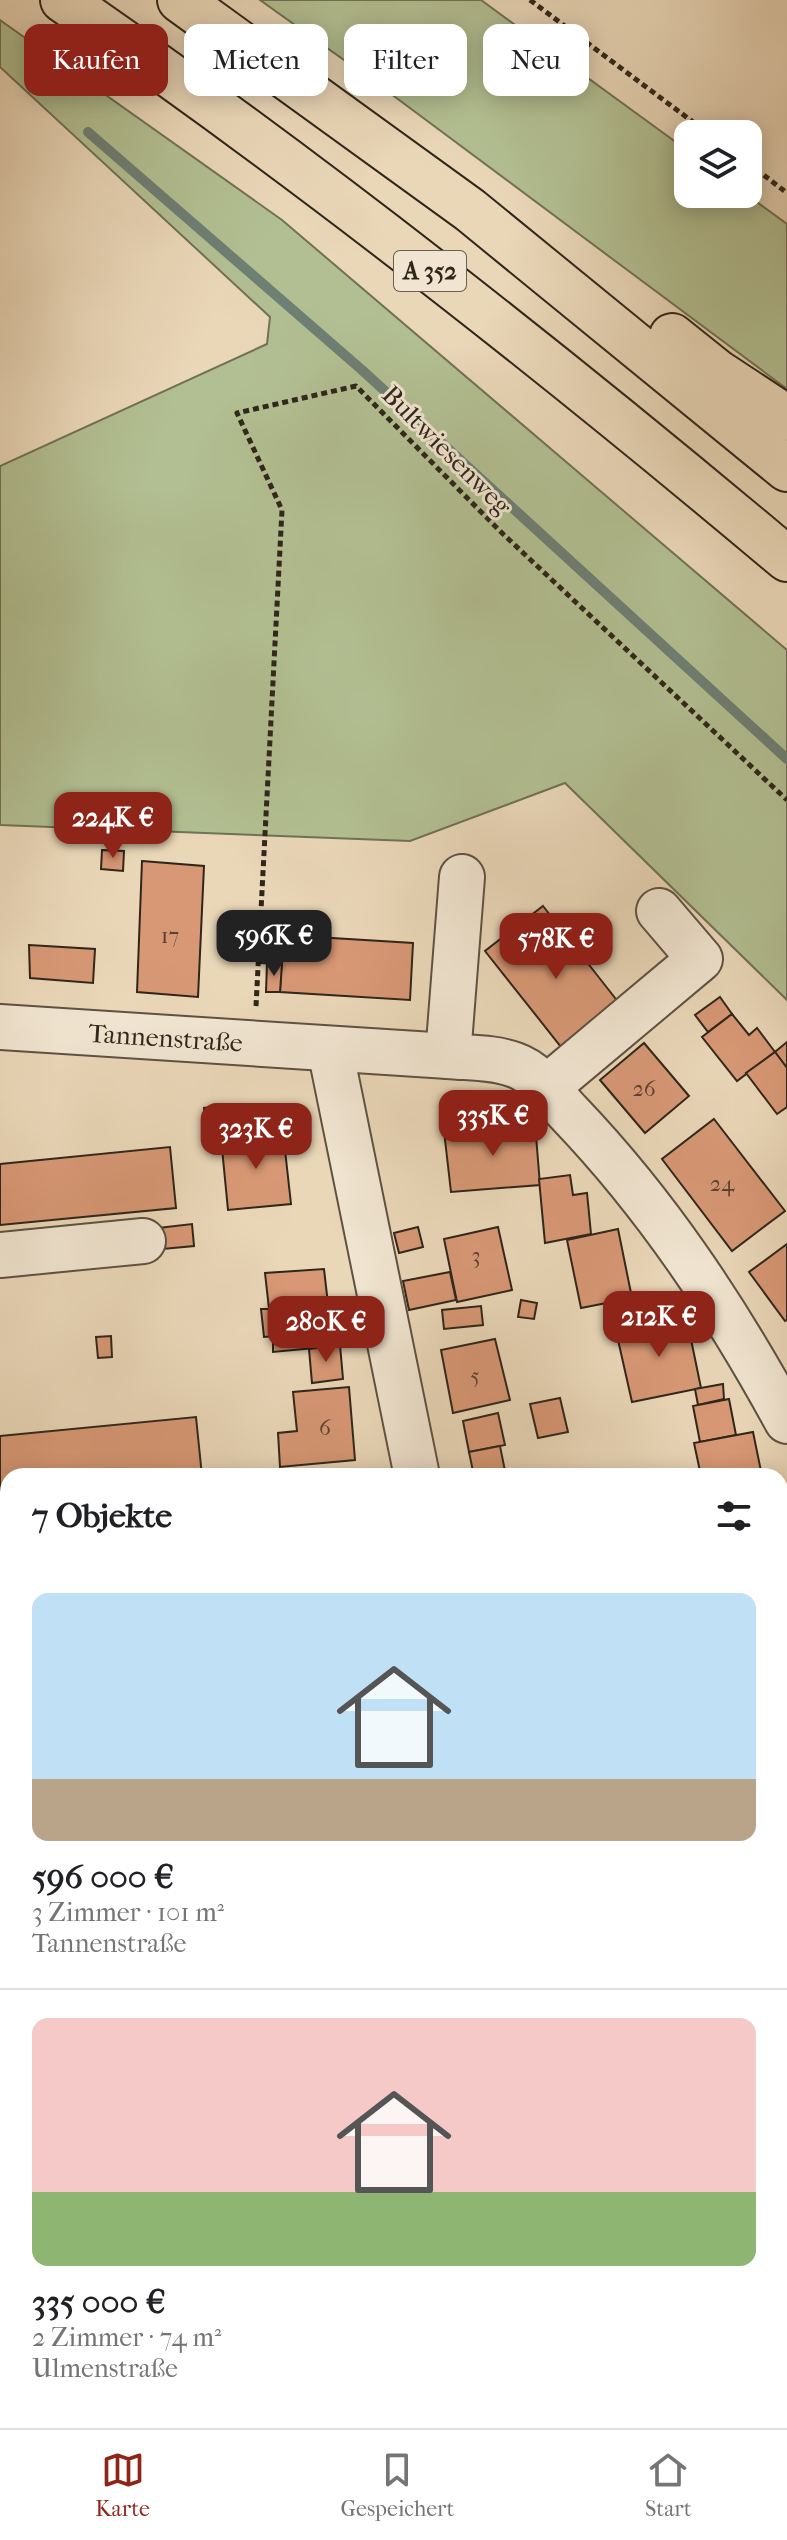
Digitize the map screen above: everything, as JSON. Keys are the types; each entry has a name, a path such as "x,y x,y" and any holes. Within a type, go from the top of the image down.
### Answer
{"main road":[{"name":"A 352","path":"63,0 170,74 539,354 787,559"},
{"name":"A 352","path":"180,0 470,210 787,469"},
{"path":"470,210 542,233 717,372 787,418"}],"street":[{"path":"448,1056 462,877"},
{"path":"546,1088 700,959 659,911"},
{"name":"Tannenstraße","path":"0,1027 448,1056 517,1065 546,1088 586,1130 677,1240 749,1351 787,1421"},
{"path":"330,1049 415,1468"},
{"path":"0,1255 143,1241"}],"path":[{"path":"530,0 690,120"},
{"path":"762,174 787,193"},
{"name":"Bultwiesenweg","path":"254,1043 282,510 237,413 356,386 503,534 787,800"}],"green space":[{"path":"260,0 481,0 514,24 483,24 483,96 589,96 589,79 674,141 674,208 762,206 787,224 787,389 394,96 467,96 467,24 344,24 344,60 328,49 328,24 294,24"},
{"path":"0,20 24,37 24,89 0,67"},
{"path":"31,96 107,96 282,220 787,650 787,1000 565,783 410,841 0,825 0,466 267,344 270,317"}],"building":[{"path":"102,850 124,851 123,871 101,869"},
{"path":"142,861 204,866 198,997 137,992"},
{"path":"543,906 626,1012 569,1057 485,951"},
{"path":"265,924 281,925 280,943 263,942"},
{"path":"283,935 413,943 410,1000 280,992"},
{"path":"29,945 95,949 93,983 30,978"},
{"path":"262,945 283,945 282,964 261,963"},
{"path":"267,963 282,964 280,992 266,992"},
{"path":"720,997 732,1014 708,1032 695,1015"},
{"path":"732,1014 749,1035 757,1028 775,1052 737,1081 702,1037"},
{"path":"787,1042 787,1066 786,1067 775,1052"},
{"path":"644,1043 689,1096 645,1133 600,1080"},
{"path":"775,1052 787,1068 787,1107 777,1114 746,1073"},
{"path":"223,1106 225,1137 207,1139 204,1108"},
{"path":"714,1119 785,1211 732,1251 662,1159"},
{"path":"535,1123 540,1185 451,1192 444,1131"},
{"path":"283,1132 291,1204 228,1210 221,1138"},
{"path":"170,1147 176,1208 0,1225 0,1164"},
{"path":"570,1175 573,1195 587,1193 591,1234 545,1243 539,1179"},
{"path":"192,1224 194,1246 152,1250 150,1229"},
{"path":"418,1227 423,1247 399,1253 394,1233"},
{"path":"498,1227 512,1290 457,1302 444,1239"},
{"path":"618,1229 632,1298 581,1308 567,1240"},
{"path":"787,1244 787,1320 785,1321 749,1272"},
{"path":"324,1269 328,1304 333,1303 335,1331 264,1337 261,1309 269,1309 265,1273"},
{"path":"450,1272 456,1300 409,1310 403,1281"},
{"path":"521,1300 537,1303 534,1319 518,1317"},
{"path":"481,1306 483,1325 444,1329 442,1310"},
{"path":"686,1315 701,1388 632,1402 616,1331"},
{"path":"333,1331 335,1346 273,1352 273,1336"},
{"path":"111,1336 112,1357 98,1358 96,1337"},
{"path":"495,1339 510,1400 453,1413 441,1350"},
{"path":"340,1345 343,1379 312,1383 309,1349"},
{"path":"723,1384 724,1399 698,1405 695,1389"},
{"path":"349,1387 355,1460 280,1467 278,1433 297,1431 293,1392"},
{"path":"560,1398 568,1432 538,1438 530,1404"},
{"path":"729,1399 736,1435 700,1442 693,1406"},
{"path":"498,1413 505,1445 469,1452 463,1421"},
{"path":"196,1417 201,1468 0,1468 0,1436"},
{"path":"753,1432 760,1468 699,1468 694,1443"},
{"path":"500,1446 504,1468 472,1468 469,1452"}],"waterway":[{"path":"88,132 362,370 787,759"}]}
